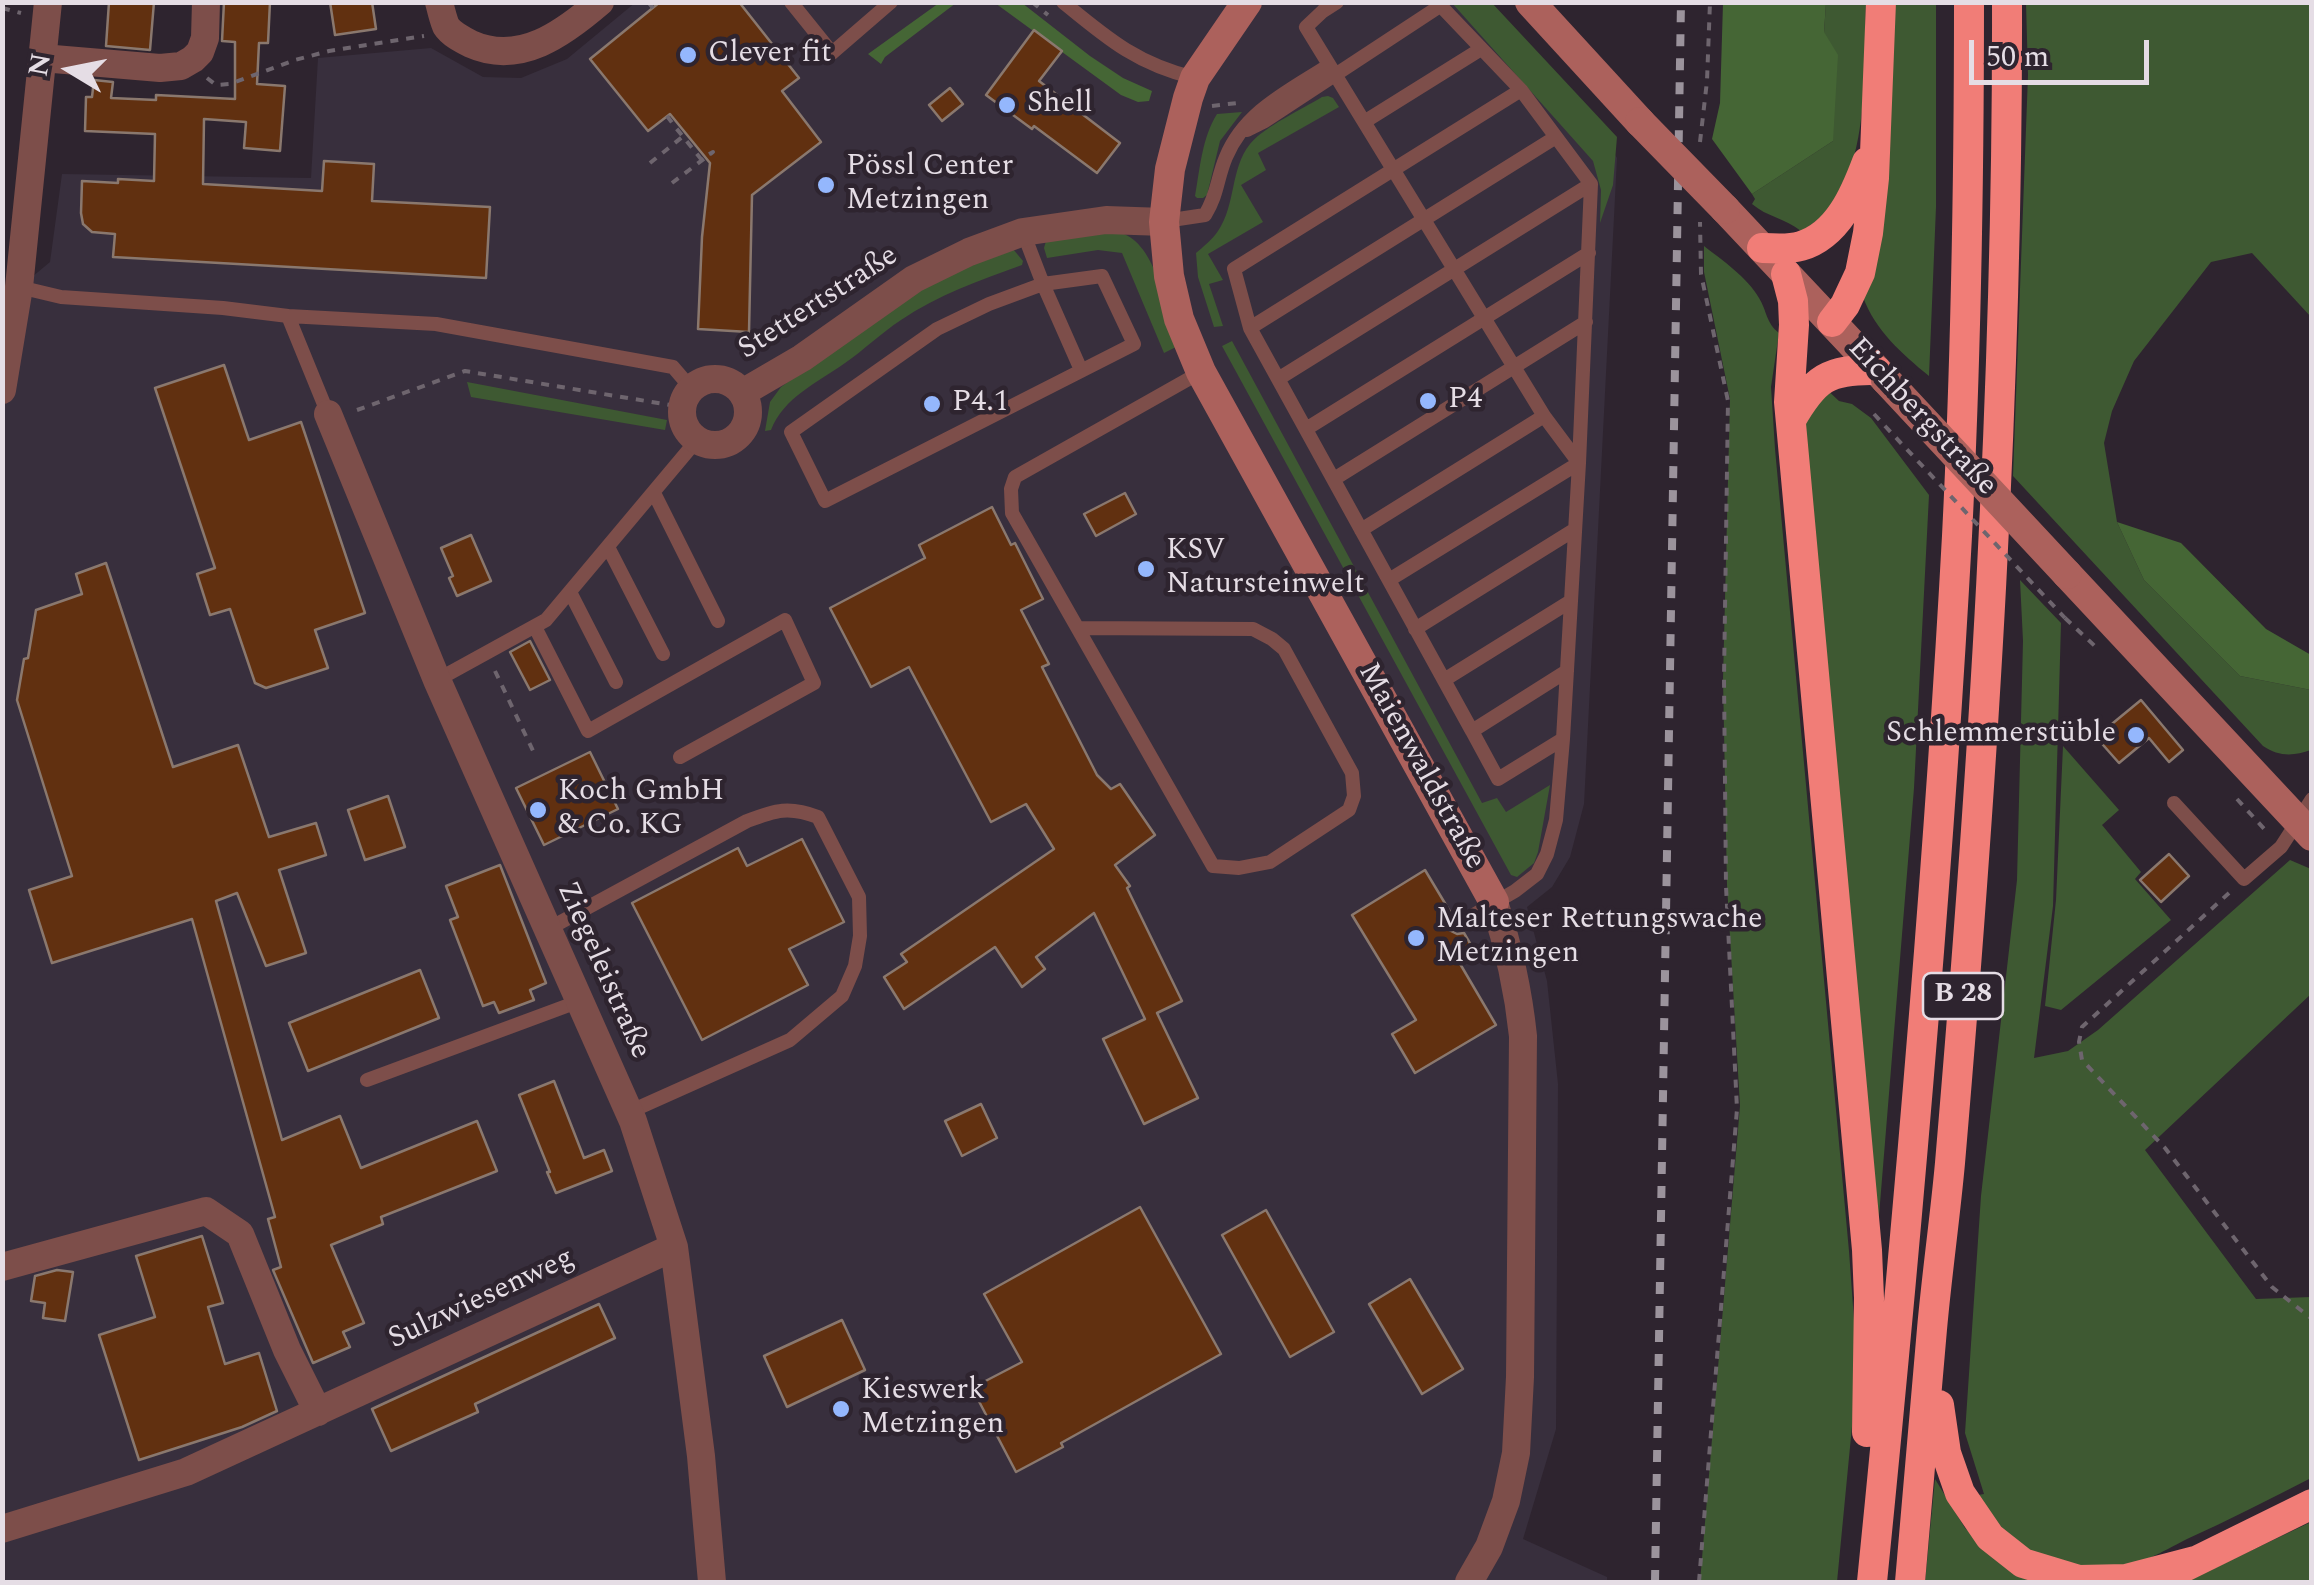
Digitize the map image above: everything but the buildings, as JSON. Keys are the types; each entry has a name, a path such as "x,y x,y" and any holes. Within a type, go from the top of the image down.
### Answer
{"highway":[{"path":"1832,322 1860,273 1868,234 1881,2"},
{"name":"B 28","path":"1872,1582 1920,1067 1956,550 1969,2"},
{"name":"B 28","path":"1910,1582 1956,1089 1996,520 2008,2"},
{"path":"1762,248 1787,249 1822,237 1859,183 1876,135"},
{"path":"1786,274 1794,324 1789,382 1791,420 1864,1209 1869,1298 1867,1470 1876,1534"},
{"path":"1791,420 1807,395 1829,376 1846,370 1881,375"},
{"path":"1932,1331 1946,1453 1960,1493 1990,1536 2022,1562 2079,1580 2126,1579 2195,1561"},
{"path":"2156,1582 2312,1504"}],"main road":[{"name":"Maienwaldstraße","path":"1247,2 1209,55 1192,88 1170,168 1164,222 1169,276 1179,319 1202,372 1494,902"},
{"name":"Eichbergstraße","path":"1530,2 1640,122 1713,213 1762,248 2068,574 2306,818"}],"street":[{"path":"42,58 160,68 181,66 200,52 205,38 206,2"},
{"path":"443,16 465,41 487,51 528,50 572,26 600,2"},
{"path":"2,390 11,286 42,58 35,8"},
{"name":"Stettertstraße","path":"742,394 802,358 914,279 968,252 1023,232 1106,220 1164,222"},
{"name":"Stettertstraße","path":"687,397 708,380 721,379 733,384 747,405 747,418 734,440 722,444 696,440"},
{"path":"687,397 682,419 696,440"},
{"name":"Ziegeleistraße","path":"329,417 436,680 629,1112 674,1248 701,1456 712,1582"},
{"name":"Maienwaldstraße","path":"1469,1582 1489,1546 1506,1501 1516,1453 1520,1377 1523,1036 1518,986 1494,902"},
{"path":"2,1267 206,1211 240,1234 287,1350 318,1412"},
{"name":"Sulzwiesenweg","path":"2,1528 186,1472 674,1248"}],"lane":[{"path":"791,2 832,53 891,2"},
{"path":"1063,2 1108,39 1192,88"},
{"path":"1337,2 1306,28 1544,416 1578,463"},
{"path":"1164,222 1205,215 1215,198 1224,160 1237,134 1264,121 1332,70 1438,4 1521,90 1591,184 1564,739 1556,820 1537,874 1458,924"},
{"path":"1364,122 1481,49"},
{"path":"1521,90 1234,268 1250,328 1498,779 1564,739"},
{"path":"1250,328 1556,137"},
{"path":"1278,378 1591,184"},
{"path":"1023,232 1081,370"},
{"path":"1306,429 1589,252"},
{"path":"1102,276 1134,344 825,502 791,432 937,329 1043,284 1102,276"},
{"path":"11,286 62,297 436,324 674,367 687,397"},
{"path":"288,316 329,417"},
{"path":"1334,479 1586,322"},
{"path":"1078,628 1253,629 1272,639 1284,650 1352,773 1354,796 1349,810 1270,862 1239,868 1214,866 1078,628 1012,512 1011,488 1015,477 1202,372"},
{"path":"1362,530 1544,416"},
{"path":"436,680 546,620 696,440"},
{"path":"1389,580 1578,463"},
{"path":"654,493 718,620"},
{"path":"1415,629 1574,530"},
{"path":"608,547 662,654"},
{"path":"570,592 616,682"},
{"path":"1444,680 1570,601"},
{"path":"534,627 588,731 785,620 814,683 680,757"},
{"path":"1472,731 1567,671"},
{"path":"2174,803 2244,879 2281,847 2306,818"},
{"path":"548,929 748,821 776,810 800,810 818,817 859,897 860,936 855,966 842,996 790,1040 629,1112"},
{"path":"367,1080 580,1001"}],"path":[{"path":"648,2 652,8"},
{"path":"1700,140 1710,2"},
{"path":"2,8 35,8"},
{"path":"193,59 216,85 230,84 329,51 425,36 443,16"},
{"path":"1192,88 1216,107 1237,103 1251,94"},
{"path":"667,116 701,160 713,152 672,183"},
{"path":"650,164 685,135"},
{"path":"1699,1582 1737,1108 1725,811 1728,401 1700,274 1713,213"},
{"path":"329,417 466,371 687,397"},
{"path":"1874,414 2065,618"},
{"path":"487,653 535,755"},
{"path":"2244,879 2082,1027 2079,1042 2082,1060 2165,1148 2272,1288 2312,1319"}],"shaded area":[{"path":"636,2 1485,3 1589,113 1617,158 1584,804 1570,857 1552,887 1527,907 1547,981 1558,1084 1556,1429 1523,1539 1607,1577 1607,1582 3,1582 2,302 50,262 62,174 311,178 318,58 431,48 483,77 521,78 567,59"}],"green space":[{"path":"939,3 956,3 881,64 868,54"},
{"path":"995,3 1022,3 1090,56 1152,91 1149,101 1138,102 1121,95"},
{"path":"1452,3 1492,3 1617,137 1613,185 1600,223 1601,190 1593,161"},
{"path":"1723,3 1826,3 1824,32 1838,55 1833,141 1752,194 1712,139 1720,103"},
{"path":"1826,3 1866,3 1860,129 1842,189 1825,213 1801,231 1752,204 1752,194 1833,141 1824,32"},
{"path":"1888,3 1936,3 1936,207 1929,376 1882,331 1863,297"},
{"path":"2026,3 2311,3 2311,317 2252,253 2211,262 2134,361 2112,411 2104,443 2117,522 2144,580 2240,676 2311,690 2311,750 2287,754 2263,746 2013,476 2028,75"},
{"path":"1328,96 1339,107 1258,153 1266,170 1241,185 1263,222 1208,254 1223,280 1209,284 1223,326 1214,327 1198,277 1196,253 1224,221 1239,164 1250,144 1265,131"},
{"path":"1242,112 1220,141 1207,195 1197,198 1202,154 1212,123 1217,114"},
{"path":"1109,232 1124,234 1145,253 1160,284 1176,347 1164,353 1122,253 1098,250 1047,258 1046,241"},
{"path":"1704,246 1748,283 1779,333 1771,387 1775,449 1855,1334 1853,1416 1837,1582 1700,1582 1740,1106 1727,885 1723,679 1730,399 1704,272"},
{"path":"1013,249 1022,265 944,296 901,320 802,392 784,408 771,430 765,431 770,402 781,387 935,279"},
{"path":"1232,341 1482,803 1497,798 1506,812 1550,785 1538,852 1534,863 1517,877 1511,875 1222,346"},
{"path":"467,382 667,420 665,430 471,397"},
{"path":"1823,386 1839,401 1852,404 1871,418 1929,495 1914,788 1877,1240 1803,409"},
{"path":"2117,522 2181,543 2266,629 2311,655 2311,690 2240,676 2144,580"},
{"path":"2020,580 2061,623 2053,906 2034,1058 2068,1051 2098,1030 2290,860 2311,869 2311,994 2145,1150 2256,1299 2311,1297 2311,1478 2123,1567 2099,1569 2056,1563 2037,1555 2003,1530 1972,1496 1984,1494 1965,1433 1981,1196 2017,880 2023,641"},
{"path":"2063,746 2119,810 2102,825 2141,872 2135,879 2171,920 2061,1010 2045,1006 2056,900"},
{"path":"1935,1479 1965,1528 2007,1566 2052,1582 1925,1582"},
{"path":"2311,1522 2311,1582 2185,1582"}],"railway":[{"path":"1655,1582 1681,2"}],"place":[{"name":"Clever fit","path":"688,55"},
{"name":"Shell","path":"1007,105"},
{"name":"Pössl Center Metzingen","path":"826,185"},
{"name":"P4","path":"1428,401"},
{"name":"P4.1","path":"932,404"},
{"name":"KSV Natursteinwelt","path":"1146,569"},
{"name":"Schlemmerstüble","path":"2136,735"},
{"name":"Koch GmbH & Co. KG","path":"538,810"},
{"name":"Malteser Rettungswache Metzingen","path":"1416,938"},
{"name":"Kieswerk Metzingen","path":"841,1409"}]}
